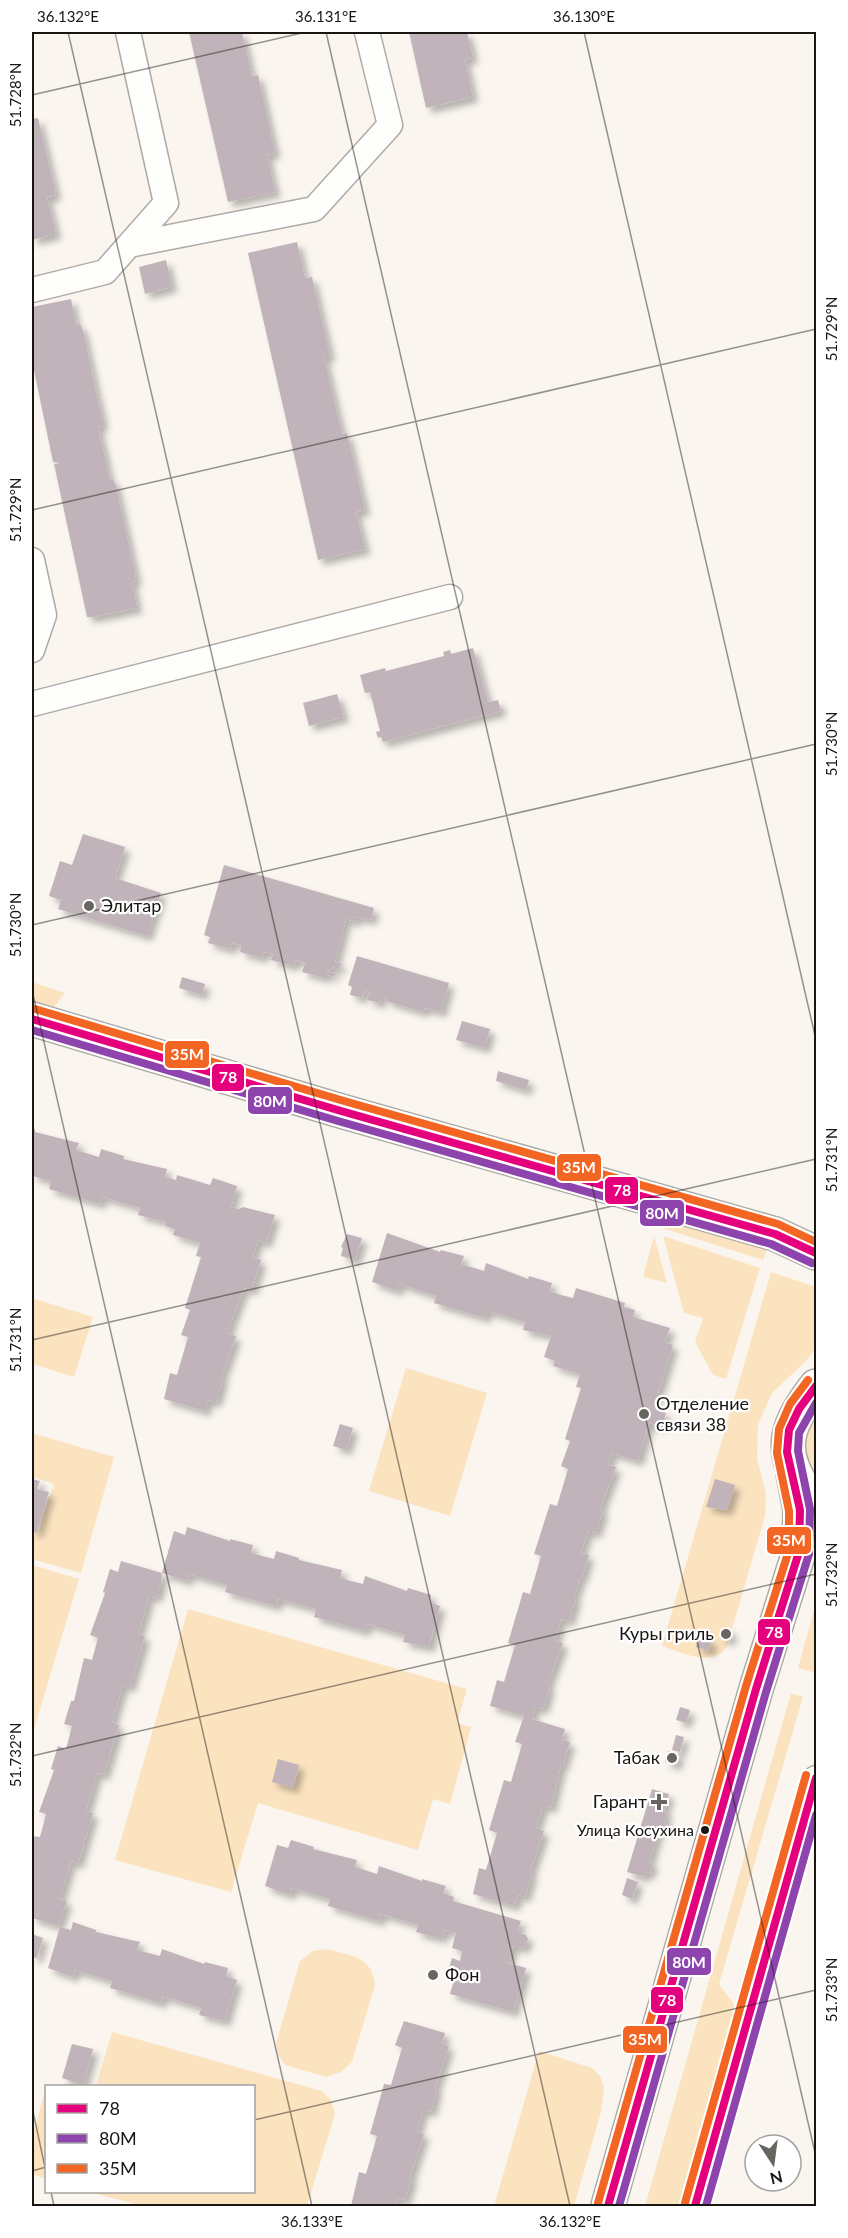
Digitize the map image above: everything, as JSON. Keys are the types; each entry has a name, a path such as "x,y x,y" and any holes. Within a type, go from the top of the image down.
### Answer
{"main road":[{"path":"32,1019 341,1111 808,1242"},
{"path":"608,2206 756,1689 808,1545 788,1452 789,1430 811,1396"},
{"path":"793,1473 806,1490 816,1498"}],"street":[{"path":"32,290 105,272 166,203 128,32"},
{"path":"129,245 314,209 390,125 367,32"},
{"path":"32,560 44,615 32,650"},
{"path":"32,704 450,597"},
{"path":"695,2206 816,1778"}],"shaded area":[{"path":"32,982 65,993 54,1007 32,1001"},
{"path":"666,1217 767,1249 763,1260 662,1228"},
{"path":"654,1236 667,1283 643,1277"},
{"path":"663,1236 760,1268 726,1379 713,1375 695,1342 703,1318 684,1313"},
{"path":"771,1272 816,1287 815,1349 805,1362 772,1393 758,1425 757,1459 766,1493 765,1516 727,1646 714,1657 687,1655 662,1646"},
{"path":"32,1298 93,1317 74,1377 32,1364"},
{"path":"406,1368 487,1393 450,1516 369,1491"},
{"path":"816,1416 816,1478 808,1463 804,1447 810,1423"},
{"path":"32,1433 114,1457 81,1573 32,1559 32,1531 37,1532 54,1484 32,1477"},
{"path":"32,1565 79,1579 32,1736"},
{"path":"816,1603 816,1673 798,1668"},
{"path":"188,1609 467,1689 457,1723 471,1727 450,1804 433,1799 418,1850 258,1803 231,1892 115,1860"},
{"path":"791,1693 803,1697 719,1984 741,2014 681,2206 645,2206"},
{"path":"328,1949 360,1959 370,1968 375,1985 352,2062 341,2072 326,2077 285,2065 278,2054 276,2043 300,1961 313,1951"},
{"path":"112,2032 322,2091 331,2100 335,2114 307,2206 142,2206 94,2193 255,2193 255,2085 96,2085"},
{"path":"539,2051 592,2068 600,2076 604,2087 601,2112 574,2206 494,2206"},
{"path":"45,2091 45,2179 32,2174 32,2138"}],"building":[{"path":"189,32 242,32 252,77 258,75 275,153 267,155 275,192 228,202"},
{"path":"409,32 467,32 473,58 465,60 473,97 426,108"},
{"path":"38,118 56,195 47,197 56,234 32,240 32,119"},
{"path":"297,242 305,278 312,277 330,356 324,357 342,434 347,433 365,510 356,512 365,549 318,560 248,253"},
{"path":"166,260 172,287 145,294 139,267"},
{"path":"71,299 76,325 80,324 83,331 102,419 102,426 98,427 110,480 113,479 116,486 136,581 132,582 137,608 93,617 87,617 54,464 60,463 53,462 32,361 32,307"},
{"path":"473,648 488,702 498,700 501,711 383,742 381,737 378,738 376,732 380,731 370,692 365,693 360,675 385,668 386,671 444,656 443,652 450,650 451,654"},
{"path":"337,694 344,717 309,726 303,703"},
{"path":"83,834 125,847 115,878 161,893 147,936 58,909 61,900 49,896 60,861 72,865"},
{"path":"224,865 374,908 371,920 356,917 355,922 346,919 335,962 341,963 339,969 333,967 332,970 327,969 326,971 335,973 334,977 325,974 325,978 302,972 305,963 295,960 294,966 271,960 273,954 264,952 262,958 240,952 241,945 232,943 231,949 208,943 210,937 204,935"},
{"path":"357,956 449,983 441,1012 425,1008 423,1012 386,1001 387,997 382,995 380,1003 367,1000 370,992 365,990 362,998 350,995 352,987 348,985"},
{"path":"182,977 205,984 202,995 179,988"},
{"path":"462,1021 490,1029 485,1048 456,1040"},
{"path":"498,1071 529,1080 526,1090 496,1081"},
{"path":"32,1128 35,1132 79,1143 76,1150 99,1157 101,1149 124,1156 123,1159 167,1169 165,1177 176,1180 177,1175 210,1185 213,1178 237,1186 231,1207 239,1209 243,1207 275,1215 266,1243 258,1240 253,1257 261,1260 252,1290 244,1288 228,1334 236,1336 221,1378 223,1379 216,1402 208,1400 205,1411 164,1399 170,1373 177,1375 188,1337 181,1335 190,1310 185,1308 201,1257 196,1256 200,1243 173,1235 175,1229 165,1226 166,1222 138,1215 140,1208 102,1197 100,1204 49,1189 51,1181 32,1176"},
{"path":"387,1233 440,1252 441,1250 464,1256 461,1264 484,1271 486,1263 528,1279 529,1276 552,1283 550,1291 561,1295 573,1298 576,1288 625,1303 624,1307 635,1310 633,1317 670,1328 665,1342 673,1345 653,1409 666,1413 662,1426 649,1423 638,1461 612,1453 608,1465 616,1467 600,1509 603,1510 596,1533 588,1531 581,1553 589,1555 582,1578 580,1578 569,1621 561,1619 555,1641 563,1643 547,1686 550,1686 543,1709 535,1707 532,1719 565,1729 562,1740 570,1742 563,1765 561,1765 551,1808 543,1806 536,1828 544,1831 530,1873 532,1874 525,1897 518,1895 514,1906 473,1894 479,1868 486,1870 497,1833 489,1830 504,1780 511,1782 522,1744 515,1742 524,1716 490,1706 497,1680 504,1682 515,1645 508,1643 523,1592 530,1594 541,1556 534,1554 550,1504 557,1506 568,1469 561,1466 570,1441 565,1439 581,1388 576,1387 580,1374 553,1366 555,1361 544,1357 551,1336 523,1330 525,1322 487,1311 485,1318 434,1303 436,1296 399,1284 397,1291 372,1282"},
{"path":"347,1234 362,1238 355,1260 341,1256 343,1248 341,1247"},
{"path":"340,1424 353,1428 346,1450 333,1446"},
{"path":"32,1479 40,1481 37,1489 49,1492 37,1533 32,1531"},
{"path":"715,1479 735,1485 727,1510 706,1507"},
{"path":"187,1527 230,1541 230,1539 253,1545 251,1553 274,1559 276,1551 299,1558 299,1560 342,1570 340,1578 363,1584 365,1576 407,1591 408,1588 431,1595 429,1602 440,1606 429,1647 403,1642 405,1635 367,1624 365,1631 314,1617 316,1609 278,1599 276,1606 225,1592 227,1585 189,1574 187,1581 162,1573 174,1531 185,1535"},
{"path":"121,1561 162,1573 161,1584 156,1598 149,1596 138,1634 145,1636 130,1687 123,1685 112,1722 119,1725 104,1775 97,1773 86,1811 93,1813 78,1864 71,1861 60,1899 67,1901 58,1926 32,1918 32,1836 40,1837 46,1814 39,1812 54,1770 51,1769 58,1746 66,1749 72,1726 64,1724 71,1701 74,1701 84,1658 92,1660 98,1638 90,1635 105,1593 103,1592 110,1569 118,1572"},
{"name":"Куры гриль","path":"723,1628 732,1630 729,1641 720,1638"},
{"path":"699,1636 712,1640 709,1651 696,1647"},
{"path":"680,1707 690,1710 686,1723 676,1720"},
{"path":"676,1735 684,1737 680,1752 672,1750"},
{"name":"Табак","path":"668,1751 679,1754 676,1765 665,1762"},
{"path":"278,1759 299,1765 293,1788 272,1782"},
{"path":"652,1789 669,1794 664,1812 667,1813 663,1829 659,1828 649,1862 653,1863 650,1873 646,1872 645,1877 627,1872"},
{"path":"291,1840 314,1847 313,1849 357,1860 355,1867 377,1874 379,1866 422,1881 422,1879 446,1886 443,1893 454,1897 453,1901 521,1921 517,1932 526,1935 528,1939 524,1948 513,1946 508,1963 526,1968 513,2012 450,1994 456,1973 448,1971 452,1958 460,1961 462,1951 452,1948 456,1933 445,1930 442,1938 431,1936 416,1932 418,1925 381,1914 379,1921 328,1906 330,1899 292,1888 290,1895 265,1886 277,1845 288,1848"},
{"path":"627,1878 638,1882 632,1899 622,1895"},
{"path":"73,1922 96,1930 96,1932 140,1942 137,1950 160,1956 162,1949 204,1964 205,1962 228,1968 226,1976 237,1980 225,2021 199,2015 201,2008 163,1996 161,2003 110,1988 112,1981 75,1970 73,1977 48,1968 60,1927 71,1930"},
{"path":"32,1934 43,1938 37,1958 32,1957"},
{"path":"404,2021 445,2033 442,2044 449,2046 435,2088 437,2089 431,2112 423,2110 417,2132 424,2134 405,2200 398,2198 395,2206 351,2206 359,2172 366,2174 377,2136 370,2134 384,2084 391,2085 402,2048 395,2045"},
{"path":"72,2044 93,2049 83,2085 62,2078"}],"transit line":[{"name":"35М","path":"35,1009 344,1101 778,1224 816,1242"},
{"name":"78","path":"32,1019 341,1111 775,1234 816,1253"},
{"name":"80М","path":"32,1030 338,1121 771,1244 812,1263"},
{"name":"35М","path":"598,2203 746,1686 789,1550 789,1511 777,1453 779,1429 790,1404 808,1380"},
{"name":"78","path":"608,2206 756,1689 799,1552 800,1510 787,1452 789,1430 799,1409 816,1386"},
{"name":"80М","path":"619,2206 766,1692 809,1554 810,1509 798,1451 799,1433 816,1403"},
{"name":"35М","path":"685,2203 806,1775"},
{"name":"78","path":"695,2206 816,1778"},
{"name":"80М","path":"706,2206 816,1815"}],"place":[{"name":"Элитар","path":"89,906"},
{"name":"Отделение связи 38","path":"644,1414"},
{"name":"Куры гриль","path":"726,1634"},
{"name":"Табак","path":"672,1758"},
{"name":"Гарант","path":"659,1802"},
{"name":"Улица Косухина","path":"705,1830"},
{"name":"Фон","path":"433,1975"}]}
